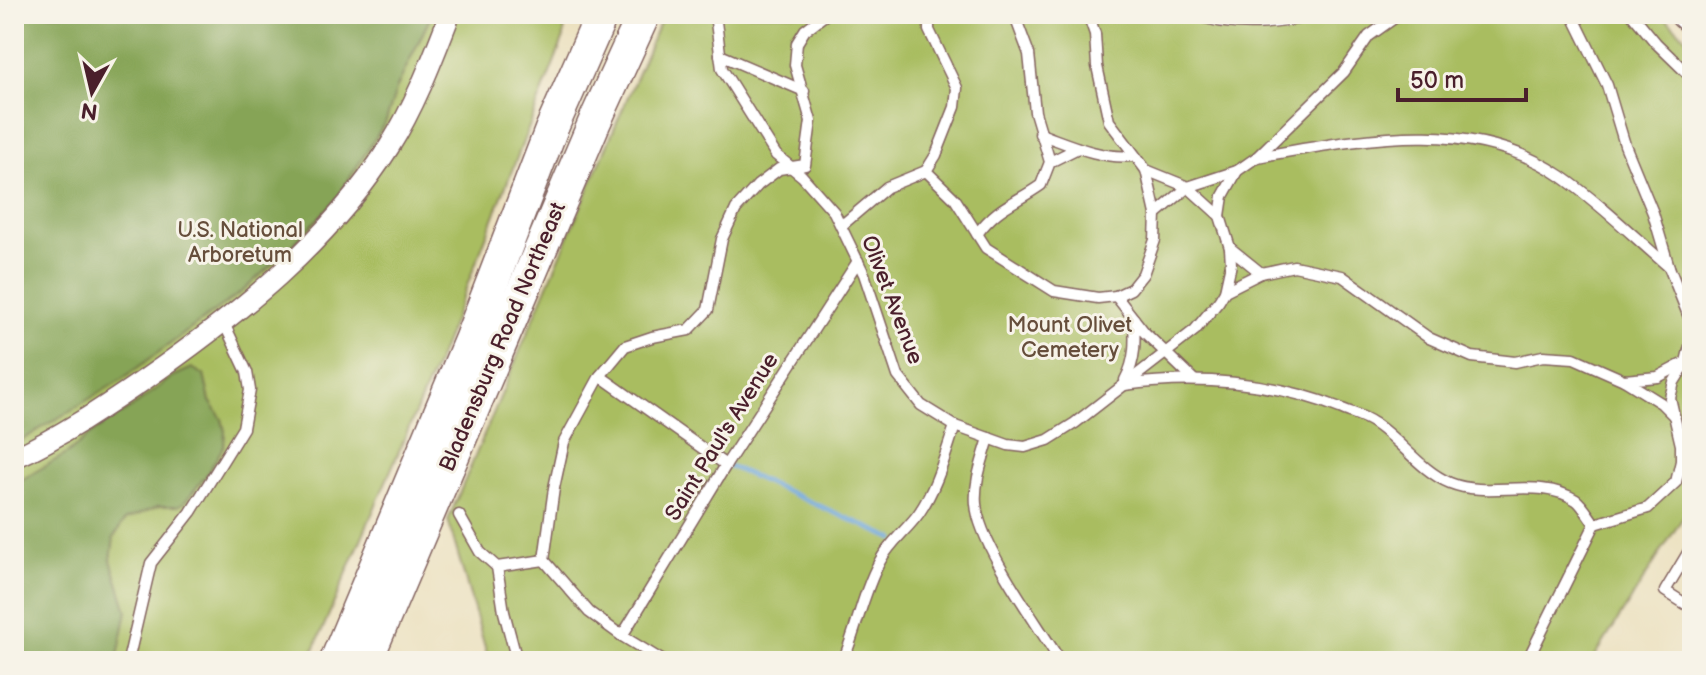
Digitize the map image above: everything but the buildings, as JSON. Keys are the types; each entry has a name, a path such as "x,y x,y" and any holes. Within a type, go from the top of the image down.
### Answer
{"main road":[{"name":"Bladensburg Road Northeast","path":"366,661 380,593 471,338 551,130 602,14"},
{"name":"Bladensburg Road Northeast","path":"336,661 380,593 644,14"},
{"path":"1684,14 1692,21"}],"street":[{"path":"14,458 126,393 224,323 299,257 365,183 405,118 450,14"}],"lane":[{"name":"Olivet Avenue","path":"715,14 722,69 776,155 834,212 858,261 898,376 921,405 955,426 1008,445 1025,447 1048,440 1075,423 1195,330 1225,291"},
{"path":"663,661 589,612 544,560 564,442 600,376 625,346 689,330 708,310 722,239 736,209 758,185 779,169 805,165 811,121 795,65 797,43 805,30 826,14"},
{"path":"841,226 887,187 926,171 936,155 955,107 957,88 929,30 929,14"},
{"path":"977,234 990,217 1005,205 1041,185 1050,162 1035,112 1029,54 1014,14"},
{"path":"1088,14 1095,34 1097,66 1109,121 1146,170 1188,187 1220,216"},
{"path":"1192,14 1240,26 1287,22 1322,14"},
{"path":"1156,214 1188,187 1237,171 1257,157 1344,72 1369,36 1400,14"},
{"path":"1527,661 1595,524 1648,508 1676,482 1681,445 1670,398 1674,382 1689,361 1691,342 1690,315 1669,267 1607,85 1572,14"},
{"path":"1632,14 1692,78"},
{"path":"720,55 804,91"},
{"path":"1040,134 1118,158 1133,156"},
{"path":"1257,157 1394,136 1452,137 1496,146 1560,175 1669,267"},
{"path":"1050,162 1078,148"},
{"path":"926,171 946,187 986,248 1054,291 1081,297 1116,296 1131,289 1143,274 1155,240 1156,214 1146,170"},
{"path":"1225,291 1231,264 1230,248 1220,216 1223,196 1237,171"},
{"path":"1230,248 1261,273"},
{"name":"Saint Paul's Avenue","path":"622,636 726,465 858,261"},
{"path":"1225,291 1261,273 1294,266 1342,276 1429,338 1472,357 1515,362 1543,356 1574,358 1624,380 1661,403 1674,416"},
{"path":"1116,296 1165,354 1194,380"},
{"path":"1122,386 1131,369 1135,351 1134,319"},
{"path":"128,661 151,563 191,512 243,428 250,390 247,372 224,323"},
{"path":"1624,380 1658,377 1689,361"},
{"path":"600,376 726,465"},
{"path":"1122,386 1194,380 1266,387 1324,402 1372,421 1448,483 1477,491 1519,488 1555,492 1577,501 1595,524"},
{"path":"843,661 880,560 919,513 931,492 955,426"},
{"path":"989,438 977,477 976,505 984,538 1060,661"},
{"path":"459,515 480,552 497,567 504,612 517,661"},
{"path":"1692,546 1665,591 1692,608"},
{"path":"497,567 544,560"}],"green space":[{"name":"U.S. National Arboretum","path":"14,14 565,14 564,37 438,360 309,661 14,661"},
{"path":"14,14 432,14 397,87 386,121 336,200 290,248 244,290 122,379 14,445"},
{"name":"Mount Olivet Cemetery","path":"666,14 1661,14 1692,43 1692,503 1592,661 489,661 448,520 657,28"},
{"path":"192,368 204,375 210,401 222,419 224,446 184,503 159,506 125,520 114,537 111,560 127,611 117,661 14,661 14,484 68,453 172,377"}],"waterway":[{"path":"727,465 894,539"}]}
